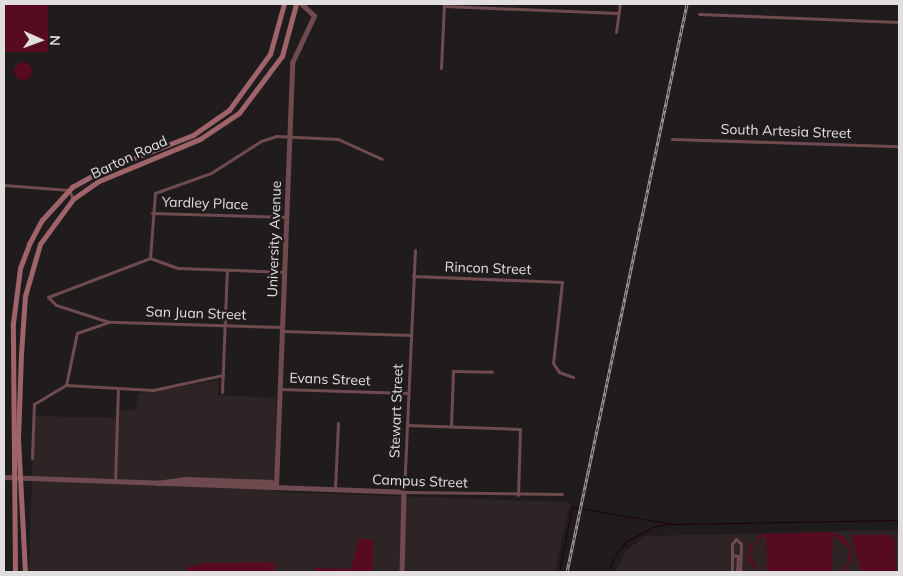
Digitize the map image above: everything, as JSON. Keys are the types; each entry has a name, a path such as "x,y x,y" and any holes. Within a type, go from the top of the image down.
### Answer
{"main road":[{"name":"Barton Road","path":"15,572 11,478 11,365 19,276 42,220 69,190 99,172 193,135 228,110 270,54 284,4"},
{"name":"Barton Road","path":"25,572 20,478 25,296 40,244 73,199 99,181 200,139 239,113 282,56 296,4"}],"street":[{"name":"University Avenue","path":"276,486 292,63 314,16 301,4"},
{"path":"543,10 544,4"},
{"path":"616,32 620,4"},
{"path":"441,68 444,5 618,13"},
{"path":"699,14 899,22"},
{"path":"285,272 178,268 150,258 155,192 211,173 261,141 289,136 338,139 382,159"},
{"name":"South Artesia Street","path":"672,139 899,146"},
{"path":"4,185 69,190 73,199"},
{"name":"Yardley Place","path":"152,213 287,217"},
{"name":"Stewart Street","path":"402,572 415,250"},
{"name":"San Juan Street","path":"150,258 54,292 48,299 109,322 225,325 411,335"},
{"path":"222,392 227,270"},
{"name":"Rincon Street","path":"413,276 562,282 553,363 559,372 573,377"},
{"name":"San Juan Street","path":"66,385 78,333 109,322"},
{"path":"451,426 453,371 492,372"},
{"path":"32,458 32,408 66,385 162,389 223,375"},
{"path":"115,482 118,388"},
{"name":"Evans Street","path":"281,389 408,393"},
{"path":"335,489 338,423"},
{"path":"407,425 520,429 518,495"},
{"path":"4,477 20,478"},
{"name":"Campus Street","path":"20,478 157,483 187,479 271,482 276,486 404,492 518,495 562,494"},
{"path":"732,572 732,555 736,539 741,544 739,572"},
{"path":"732,555 738,556 739,572"}],"shaded area":[{"path":"4,4 48,4 48,52 4,52"},
{"path":"23,62 29,65 32,71 29,77 23,80 17,77 14,71 17,65"},
{"path":"219,380 218,395 276,398 274,492 570,502 555,572 29,572 34,416 114,418 122,410 135,410 139,394"},
{"path":"899,530 899,572 616,572 625,551 646,536"},
{"path":"832,532 844,537 852,549 852,560 843,572 838,572 848,563 850,550 833,535 832,572 767,572 766,536 755,541 749,553 760,572 748,562 748,548 761,534"},
{"path":"852,535 890,535 895,539 896,572 860,571"},
{"path":"359,538 374,540 373,572 314,572 315,568 351,569"},
{"path":"275,562 274,572 186,572 186,568 203,563"}],"waterway":[{"path":"559,572 572,507 673,524 898,520"},
{"path":"609,572 614,556 627,541 655,526 670,524"}],"railway":[{"path":"567,572 687,4"}]}
